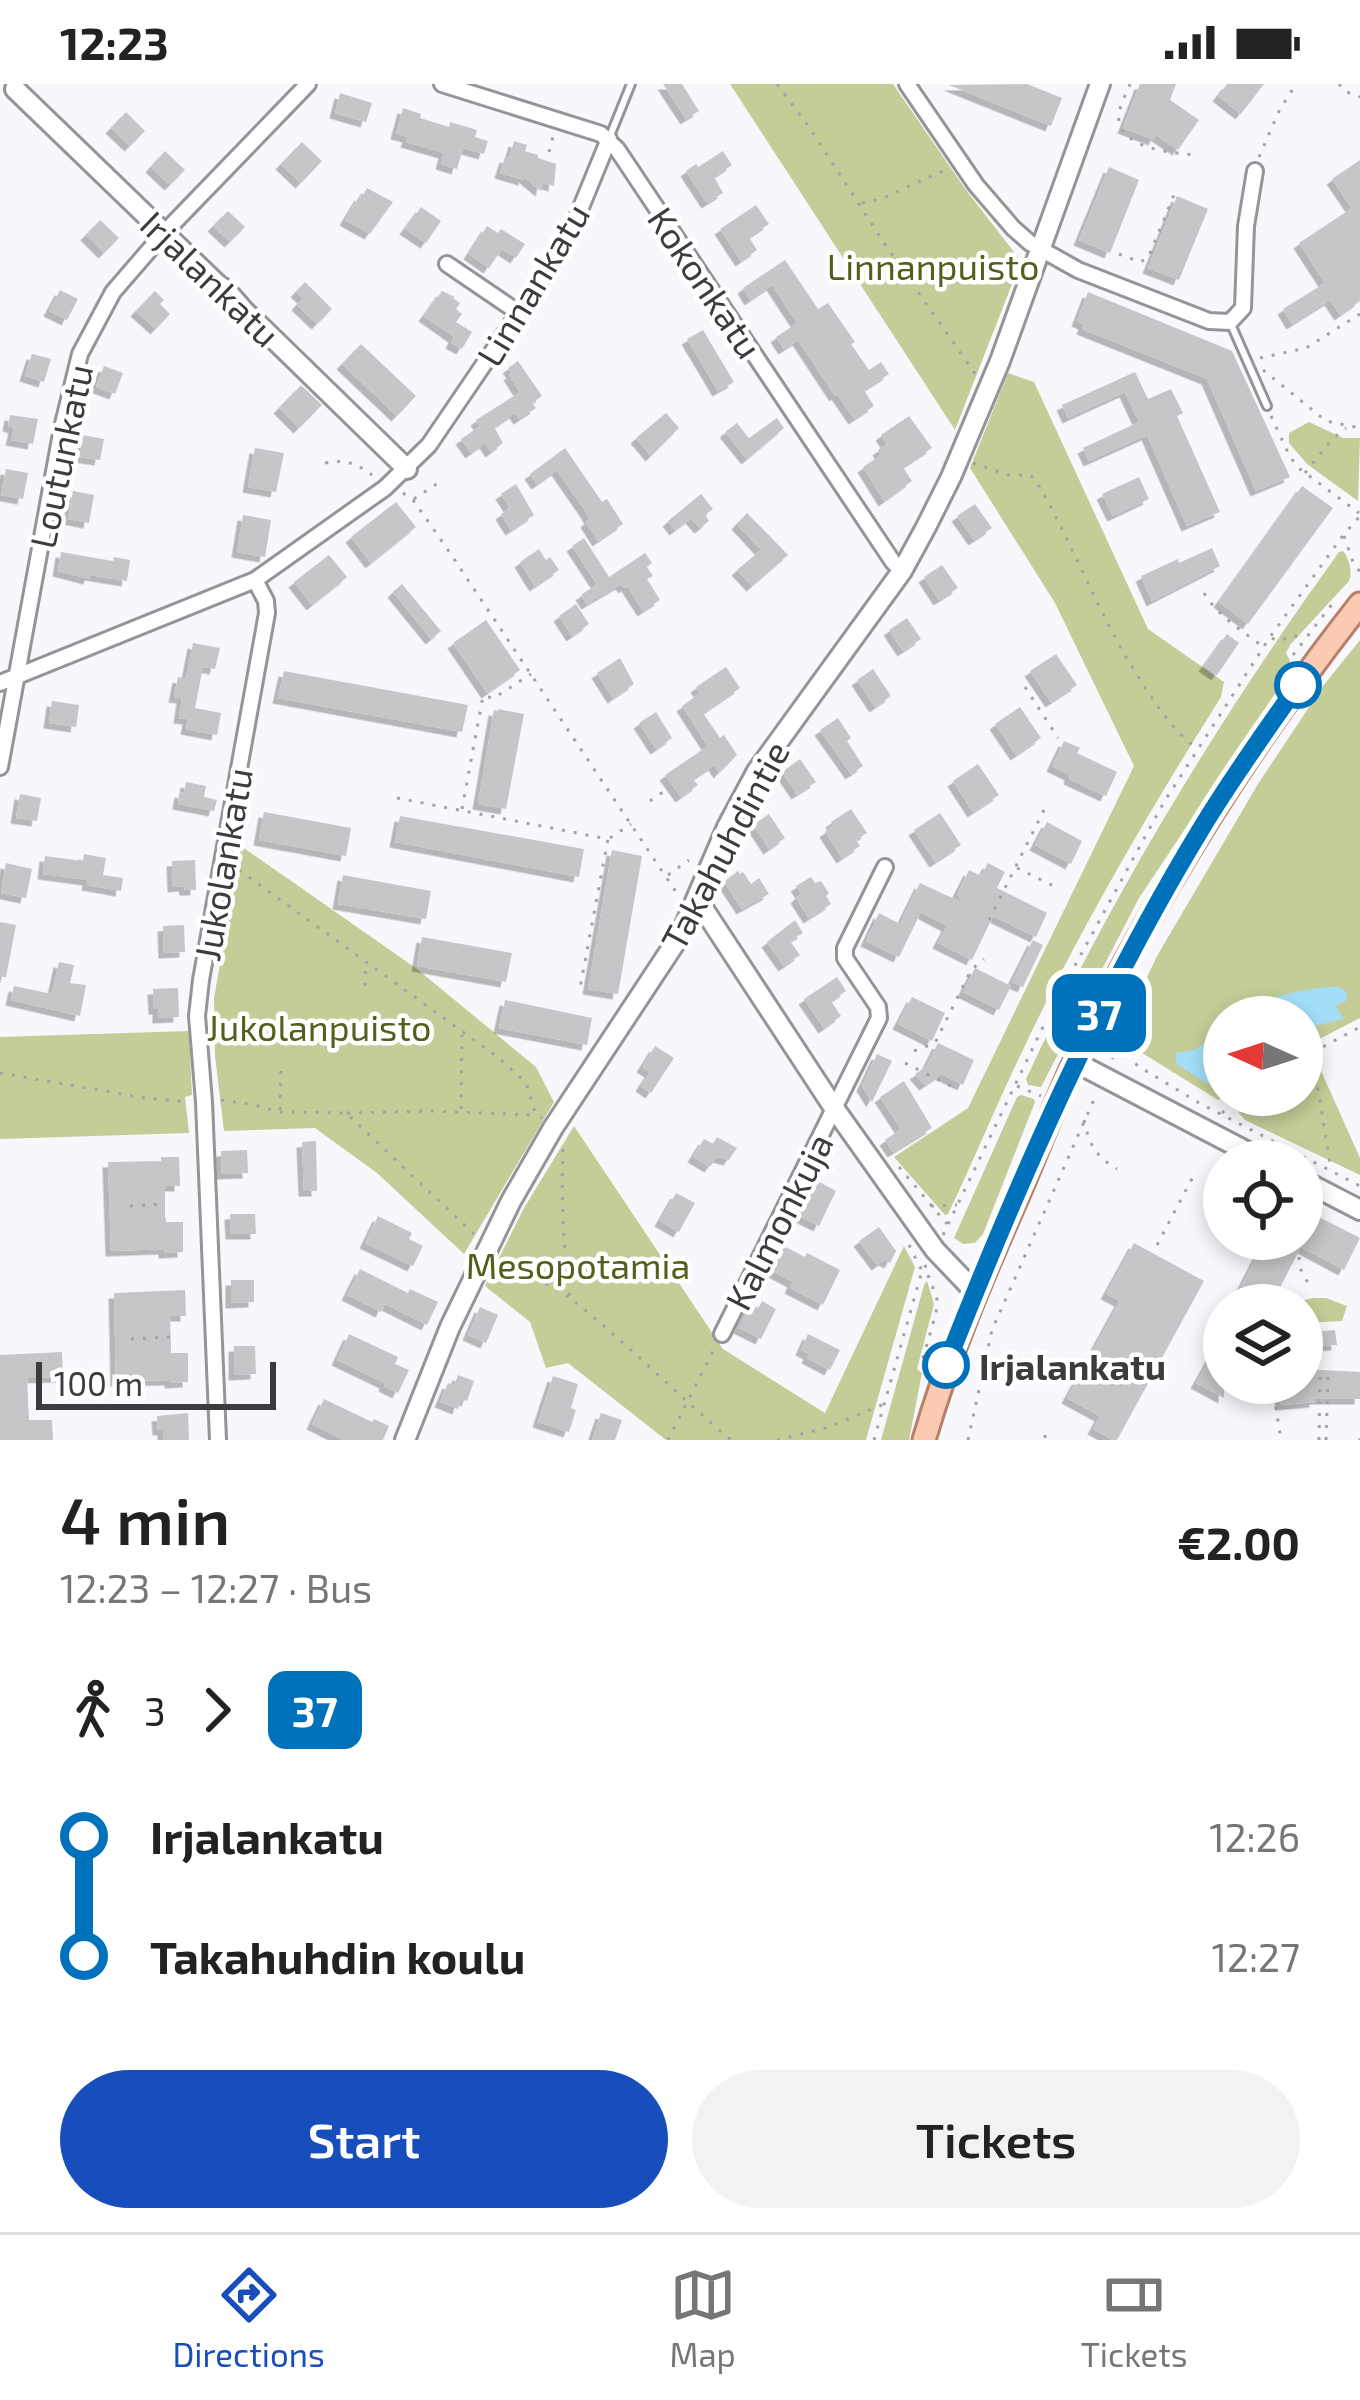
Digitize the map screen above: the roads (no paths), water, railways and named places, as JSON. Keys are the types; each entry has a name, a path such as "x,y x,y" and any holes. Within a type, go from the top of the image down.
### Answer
{"main road":[{"path":"924,1440 946,1365 975,1292 1075,1062 1203,825 1298,685 1360,604"}],"street":[{"name":"Loutunkatu","path":"0,766 80,354 113,292 308,84"},
{"path":"442,84 608,139"},
{"path":"908,84 961,163 1013,228 1040,250 1200,318 1230,322 1245,301 1246,226 1255,172"},
{"name":"Takahuhdintie","path":"405,1440 429,1374 488,1246 553,1128 686,926 728,827 768,754 902,571 926,527 987,392 1100,84"},
{"name":"Irjalankatu","path":"14,89 407,469"},
{"name":"Linnankatu","path":"0,683 255,580 407,469 460,402 558,255 608,139"},
{"name":"Kokonkatu","path":"608,139 902,571"},
{"path":"447,264 519,313"},
{"name":"Jukolankatu","path":"218,1440 198,1037 200,980 266,620 266,601 255,580"},
{"name":"Kalmonkuja","path":"722,1334 878,1018 878,1007 845,958 844,948 885,867"},
{"path":"697,899 834,1108 935,1250 975,1292"},
{"path":"1075,1062 1225,1140"},
{"path":"1323,1191 1360,1210"}],"lane":[{"name":"Linnankatu","path":"608,139 631,84"},
{"path":"1230,322 1267,406"}],"water":[{"path":"1339,987 1347,992 1346,1001 1335,1006 1344,1019 1323,1024 1323,996 1281,996"},
{"path":"1203,1044 1203,1081 1176,1064 1176,1053"}],"place":[{"name":"Irjalankatu","path":"946,1365"}],"park label":[{"name":"Linnanpuisto","path":"933,265"},
{"name":"Jukolanpuisto","path":"319,1026"},
{"name":"Mesopotamia","path":"578,1264"}]}
